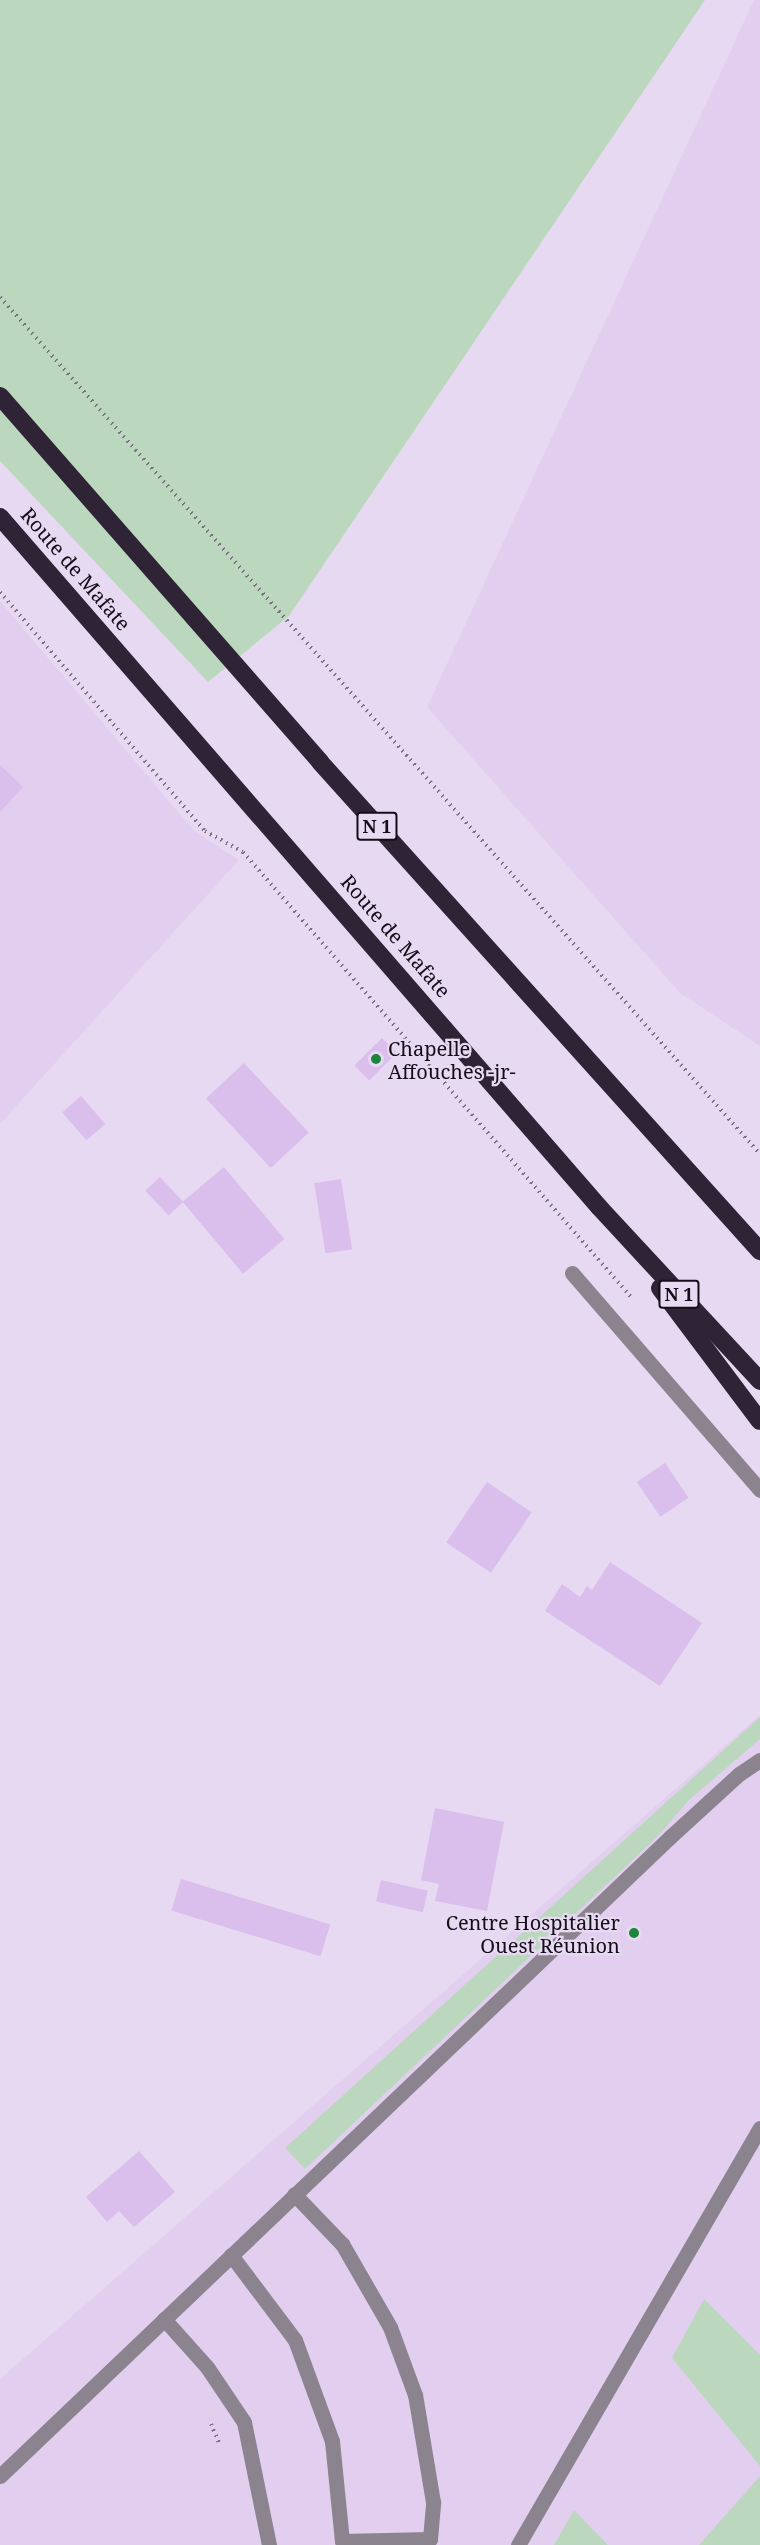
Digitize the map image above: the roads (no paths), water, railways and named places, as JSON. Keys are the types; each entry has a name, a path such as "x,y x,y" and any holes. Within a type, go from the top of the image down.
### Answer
{"highway":[{"name":"N 1","path":"0,396 320,762 760,1251"},
{"name":"Route de Mafate","path":"0,517 599,1207 760,1381"},
{"path":"599,1207 760,1421"}],"lane":[{"path":"572,1273 760,1490"},
{"path":"0,2476 670,1837 739,1774 760,1760"},
{"path":"518,2545 760,2128"},
{"path":"231,2255 295,2340 332,2441 342,2541 430,2539 433,2502 415,2395 390,2326 342,2244 294,2194"},
{"path":"164,2319 207,2367 244,2422 269,2545"}],"place":[{"name":"Chapelle Affouches -jr-","path":"376,1059"},
{"name":"Centre Hospitalier Ouest Réunion","path":"634,1933"}]}
